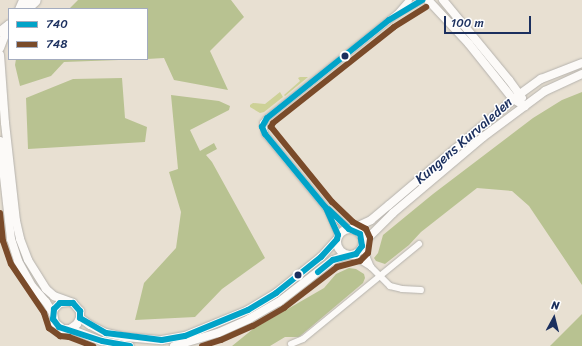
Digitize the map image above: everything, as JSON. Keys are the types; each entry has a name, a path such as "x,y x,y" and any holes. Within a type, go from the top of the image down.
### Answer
{"highway":[{"path":"26,8 35,0"}],"main road":[{"path":"0,31 8,25"}],"street":[{"path":"397,14 408,0"},
{"path":"421,290 402,289 390,286 379,276 371,267 362,245 360,234 350,229 326,208 265,134 262,127 267,118 397,14 422,0"},
{"path":"428,0 517,96"},
{"path":"443,0 525,106"},
{"path":"0,48 8,27"},
{"path":"0,54 5,123 16,221 20,239 28,260 46,289 54,296 77,306 80,318 77,324 70,329"},
{"name":"Kungens Kurvaleden","path":"350,229 370,220 389,205 517,96 541,79 582,63"},
{"name":"Kungens Kurvaleden","path":"362,245 393,213 458,158 545,91 582,74"},
{"path":"0,141 11,239 18,261 32,286 46,302 53,314"},
{"path":"326,208 338,237 338,248 371,267"},
{"path":"80,318 106,334 162,340 185,336 248,310 276,293 321,257 338,237 350,229"},
{"path":"291,344 304,339 419,244"},
{"path":"174,346 218,333 250,319 279,302 333,260 359,252 362,245"},
{"path":"69,302 60,303 54,309 53,319 59,327 70,329 102,341 130,346"}],"green space":[{"path":"78,0 231,0 244,17 210,51 228,90 174,80 164,58 148,59 148,8 70,8"},
{"path":"16,60 119,60 64,62 51,76 20,86 15,65"},
{"path":"308,77 285,96 284,95 300,81 298,78"},
{"path":"122,78 125,118 147,127 145,142 28,149 26,98 73,79"},
{"path":"280,92 283,97 264,112 260,113 250,107 253,103 265,104"},
{"path":"582,92 582,285 529,206 512,191 477,188 421,232 409,245 385,264 376,261 374,258 378,253 383,235 433,194 533,118 562,100"},
{"path":"171,95 219,101 230,106 229,110 190,130 200,151 214,143 217,149 206,155 212,162 265,258 222,289 195,317 135,320 144,283 176,248 181,212 169,172 178,169"},
{"path":"349,268 356,269 364,274 365,278 363,283 299,337 285,337 270,346 232,346 253,329 324,288 336,274"},
{"path":"582,314 582,346 550,346"}],"transit line":[{"name":"740","path":"262,127 267,118 389,20 422,0"},
{"name":"748","path":"202,346 221,340 253,326 284,308 337,267 360,261 368,253 370,238 366,229 353,222 332,202 271,127 273,123 394,27 426,7"},
{"name":"740","path":"130,346 102,341 59,327 53,319 54,309 60,303 73,303 80,311 80,318 106,333 162,340 185,336 248,310 276,293 321,257 337,239 338,235 326,208 265,134 262,127"},
{"name":"740","path":"318,272 333,260 356,254 362,246 360,234 349,229 329,210"},
{"name":"748","path":"0,213 3,241 11,264 44,313 49,328 60,336 69,337 93,346"}]}
